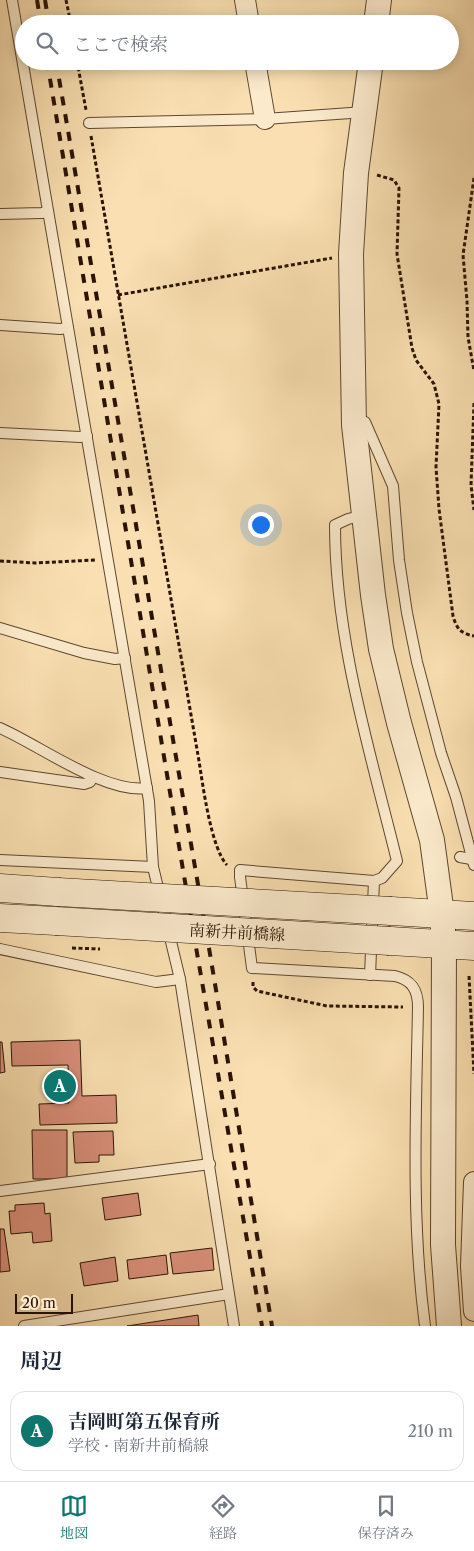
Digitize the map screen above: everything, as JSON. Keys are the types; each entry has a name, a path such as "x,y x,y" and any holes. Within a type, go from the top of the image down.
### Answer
{"main road":[{"name":"南新井前橋線","path":"0,888 474,916"},
{"name":"南新井前橋線","path":"0,918 474,946"}],"street":[{"path":"245,0 248,15"},
{"path":"377,15 378,0"},
{"path":"257,70 265,119"},
{"path":"370,70 356,174 351,254 354,425 372,595 381,649 399,723 432,840 442,914 444,945 443,1245 449,1326"},
{"path":"474,1182 472,1266 474,1311"}],"lane":[{"path":"12,0 15,18"},
{"path":"24,70 147,788 153,867 180,979 234,1326"},
{"path":"89,123 265,119 365,112"},
{"path":"0,214 47,212"},
{"path":"0,325 68,328"},
{"path":"354,425 365,422 393,486 399,560 417,662 473,862"},
{"path":"0,433 87,436"},
{"path":"364,515 335,525 335,558 347,656 363,728 400,860 382,878 374,881 240,870 252,968 402,978 414,986 421,1000 414,1180 421,1294 425,1326"},
{"path":"0,628 84,653 115,659 125,658"},
{"path":"0,728 93,776 128,788 147,788"},
{"path":"0,772 84,784 90,782 93,776"},
{"path":"460,857 473,862"},
{"path":"0,860 153,867"},
{"path":"370,975 374,881"},
{"path":"0,949 156,982 180,979"},
{"path":"0,1191 210,1164"},
{"path":"24,1326 229,1294"}],"path":[{"path":"66,0 68,15"},
{"path":"79,70 210,818 221,857 231,868 240,870"},
{"path":"380,175 394,180 399,188 397,254 412,348 416,360 434,384 439,404 436,467 439,509 453,616 457,628 466,634 474,636"},
{"path":"474,178 463,255 468,337 474,371"},
{"path":"118,295 351,254"},
{"path":"474,403 471,485 474,510"},
{"path":"0,561 35,563 108,558"},
{"path":"252,968 254,987 257,991 327,1006 421,1000"},
{"path":"469,976 474,1074"}],"building":[{"path":"80,1040 82,1096 116,1095 117,1123 40,1125 39,1104 69,1103 68,1065 12,1066 11,1042"},
{"path":"0,1042 2,1042 5,1072 0,1073"},
{"path":"32,1130 67,1130 67,1179 33,1179"},
{"path":"113,1131 114,1155 99,1155 99,1162 75,1163 73,1132"},
{"path":"138,1193 141,1215 105,1220 102,1198"},
{"path":"44,1203 45,1214 50,1213 52,1241 33,1243 32,1232 11,1234 9,1211 15,1211 15,1205"},
{"path":"0,1229 4,1229 10,1271 0,1272"},
{"path":"212,1248 214,1270 173,1274 170,1253"},
{"path":"166,1255 168,1274 129,1279 127,1260"},
{"path":"115,1257 118,1281 84,1286 80,1263"},
{"path":"198,1315 199,1326 127,1326"}],"railway":[{"path":"37,0 40,15"},
{"path":"45,0 48,15"},
{"path":"49,70 197,953 262,1326"},
{"path":"58,70 272,1326"}],"place":[{"name":"吉岡町第五保育所","path":"60,1086"}]}
